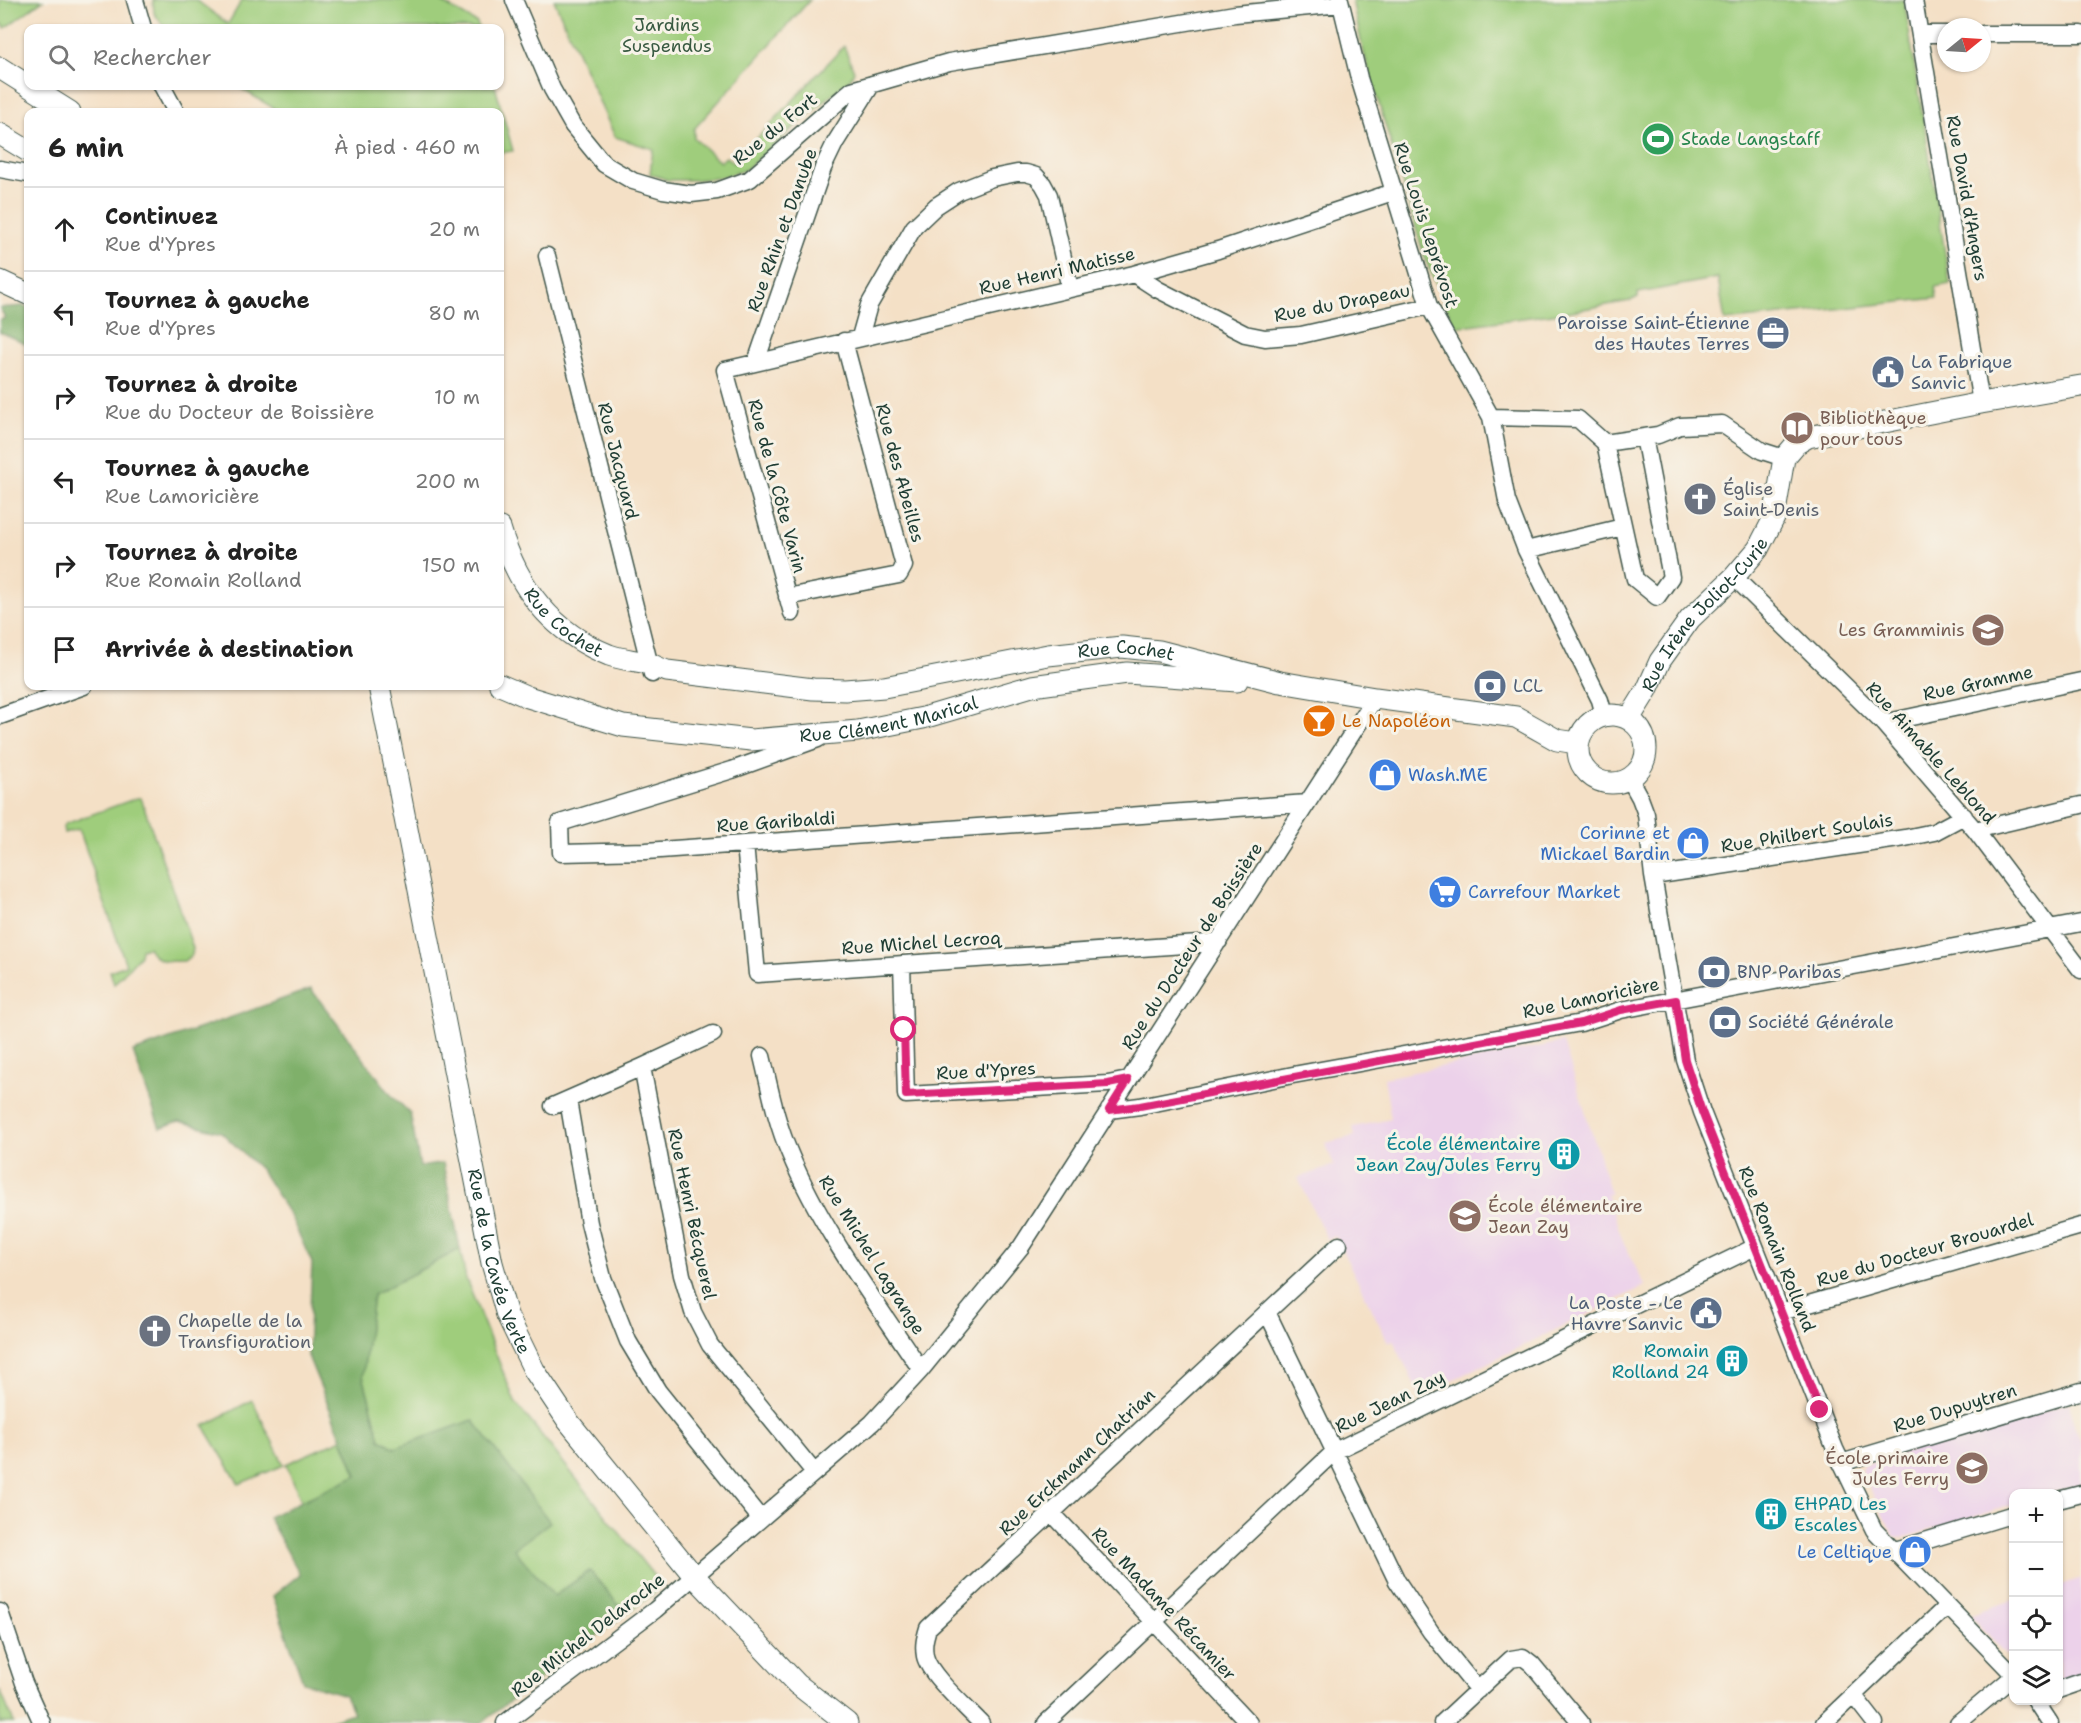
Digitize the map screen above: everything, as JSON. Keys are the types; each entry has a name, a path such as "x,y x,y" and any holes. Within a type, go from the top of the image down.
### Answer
{"street":[{"path":"135,0 142,24"},
{"name":"Rue du Fort","path":"514,0 552,89 573,126 604,164 633,181 663,190 691,194 717,191 750,179 852,90 872,84 949,62 1235,14 1341,2"},
{"name":"Rue David d'Angers","path":"1914,0 1981,403"},
{"name":"Rue Louis Leprévost","path":"1341,2 1354,59 1429,306 1491,417 1507,501 1526,550 1600,700 1604,715"},
{"path":"1920,34 1937,34"},
{"path":"1991,34 2081,34"},
{"path":"0,68 24,83"},
{"path":"0,82 41,108"},
{"name":"Rue Rhin et Danube","path":"756,362 823,168 835,142 872,84"},
{"path":"35,90 64,108"},
{"path":"164,90 174,108"},
{"path":"0,134 24,149"},
{"path":"0,169 24,173"},
{"path":"852,339 914,227 936,206 959,191 992,178 1026,173 1036,176 1043,184 1049,195 1070,289"},
{"name":"Rue Henri Matisse","path":"725,370 1134,274 1218,250 1393,192"},
{"name":"Rue Jacquard","path":"547,256 656,670"},
{"name":"Rue du Drapeau","path":"1134,274 1157,289 1245,334 1265,338 1301,335 1429,306"},
{"path":"0,281 24,292"},
{"name":"Rue des Abeilles","path":"790,605 899,575 904,566 852,339"},
{"name":"Rue de la Côte Varin","path":"725,370 790,605"},
{"path":"1605,443 1658,435 1680,426 1722,424 1762,452 1785,458 1796,444 1808,437 2081,386"},
{"path":"1491,417 1578,419 1605,443 1635,579 1657,597 1671,577 1644,437"},
{"name":"Rue Irène Joliot-Curie","path":"1629,719 1647,690 1660,661 1690,619 1734,577 1758,549 1774,518 1785,458"},
{"path":"1526,550 1623,526"},
{"name":"Rue Cochet","path":"504,539 516,573 528,592 550,618 578,639 608,655 656,670"},
{"name":"Rue Cochet","path":"504,572 517,596 541,625 566,646 588,659 615,670 656,670 813,689 845,690 884,687 1048,655 1122,647 1159,651 1280,682 1375,698 1516,717 1557,740 1577,743"},
{"name":"Rue Aimable Leblond","path":"1734,577 1882,723 1964,816 2081,970"},
{"name":"Rue Clément Marical","path":"504,687 623,726 751,740 830,734 923,718 1032,686 1127,674 1280,682"},
{"name":"Rue Gramme","path":"1882,723 2081,681"},
{"path":"0,716 73,690"},
{"name":"Rue de la Cavée Verte","path":"381,690 492,1263 507,1315 534,1370 568,1421 694,1576 797,1684 847,1723"},
{"name":"Rue du Docteur de Boissière","path":"694,1576 872,1423 921,1370 1021,1246 1375,698"},
{"path":"1604,715 1620,715 1629,719 1642,731 1646,748 1642,765 1629,778 1610,783 1592,777 1580,762 1577,743 1586,725 1594,718 1604,715"},
{"name":"Rue Garibaldi","path":"830,734 732,770 560,823 561,853 646,851 1307,803"},
{"name":"Rue Romain Rolland","path":"1629,778 1641,798 1646,814 1653,876 1685,1060 1702,1112 1841,1463 1874,1530 2009,1672"},
{"path":"1975,830 2081,805"},
{"name":"Rue Philbert Soulais","path":"1653,876 1905,838 1934,832 1964,816"},
{"name":"Rue Michel Lecroq","path":"746,844 757,974 1187,945 1219,940"},
{"name":"Rue Lamoricière","path":"1109,1110 1581,1023 1621,1010 2081,923"},
{"name":"Rue d'Ypres","path":"902,964 906,1095 1108,1084 1128,1080"},
{"path":"713,1034 560,1103 603,1278 628,1341 658,1391 760,1518"},
{"name":"Rue Michel Lagrange","path":"762,1056 776,1118 804,1185 829,1229 921,1370"},
{"name":"Rue Henri Bécquerel","path":"642,1067 682,1275 693,1312 710,1345 814,1472"},
{"name":"Rue du Docteur Brouardel","path":"1781,1312 2081,1226"},
{"name":"Rue Erckmann Chatrian","path":"981,1723 932,1671 925,1658 923,1642 928,1628 1339,1245"},
{"name":"Rue Jean Zay","path":"1046,1723 1335,1451 1755,1247"},
{"path":"1266,1312 1398,1581 1431,1632 1478,1690"},
{"name":"Rue Dupuytren","path":"1841,1463 2081,1391"},
{"path":"2063,1499 2081,1494"},
{"name":"Rue Madame Récamier","path":"1051,1512 1249,1723"},
{"path":"1892,1551 2009,1515"},
{"name":"Rue Michel Delaroche","path":"506,1723 655,1610 694,1576"},
{"path":"1824,1723 1947,1606"},
{"path":"0,1612 24,1683 42,1723"},
{"path":"1442,1723 1511,1659 1523,1657 1532,1664 1581,1723"},
{"path":"1958,1723 2009,1679"},
{"path":"2063,1688 2081,1682"},
{"path":"1854,1696 1875,1723"},
{"path":"2038,1705 2050,1723"}],"shaded area":[{"name":"École élémentaire Jean Zay","path":"1563,1042 1611,1193 1607,1195 1624,1244 1645,1286 1420,1396 1393,1340 1388,1342 1335,1236 1327,1239 1298,1178 1334,1165 1325,1143 1355,1136 1353,1127 1391,1119 1384,1078"},
{"name":"École primaire Jules Ferry","path":"2069,1403 2081,1444 2081,1484 2063,1489 2009,1489 2009,1506 1903,1538 1894,1536 1861,1471 1865,1465"},
{"path":"2081,1578 2081,1673 2063,1680 2063,1597 2063,1584"},
{"path":"2009,1601 2009,1657 1969,1615"}],"green space":[{"path":"0,0 43,0 5,28 0,22"},
{"path":"153,0 196,0 228,24 162,24 154,13"},
{"path":"242,0 438,0 477,23 228,24"},
{"name":"Jardins Suspendus","path":"554,0 810,0 694,129 694,138 720,162 726,157 734,163 844,46 854,71 851,78 745,170 718,178 668,180 650,174 653,149 615,137"},
{"name":"Stade Langstaff","path":"1352,0 1904,0 1950,284 1935,287 1937,298 1725,321 1718,278 1638,293 1638,297 1630,301 1455,327 1425,259 1363,50"},
{"path":"244,90 496,90 501,108 273,108"},
{"path":"504,118 513,151 504,152"},
{"path":"24,306 24,343 0,332 0,320 5,318 0,308"},
{"path":"141,798 193,948 192,955 184,961 159,959 148,947 141,949 140,955 114,984 110,971 126,965 79,829 64,833 63,827 65,824"},
{"path":"311,989 391,1095 410,1113 420,1167 443,1163 460,1249 373,1295 363,1376 380,1439 395,1448 473,1420 550,1522 514,1549 554,1596 590,1571 626,1614 481,1723 323,1723 353,1713 345,1695 303,1682 273,1596 300,1574 268,1517 357,1475 308,1356 312,1263 290,1215 261,1170 221,1132 179,1121 160,1128 133,1052"},
{"path":"460,1249 466,1279 515,1402 658,1581 656,1592 626,1614 589,1571 554,1596 513,1549 549,1522 380,1439 363,1376 373,1295"},
{"path":"252,1400 284,1465 239,1484 204,1426"},
{"path":"342,1439 357,1476 302,1502 286,1464"},
{"path":"0,1690 14,1723 0,1723"}],"place":[{"name":"Stade Langstaff","path":"1658,139"},
{"name":"Paroisse Saint-Étienne des Hautes Terres","path":"1773,333"},
{"name":"La Fabrique Sanvic","path":"1888,372"},
{"name":"Bibliothèque pour tous","path":"1797,428"},
{"name":"Église Saint-Denis","path":"1700,499"},
{"name":"Les Gramminis","path":"1988,630"},
{"name":"LCL","path":"1490,686"},
{"name":"Le Napoléon","path":"1319,721"},
{"name":"Wash.ME","path":"1385,775"},
{"name":"Corinne et Mickael Bardin","path":"1693,843"},
{"name":"Carrefour Market","path":"1445,892"},
{"name":"BNP Paribas","path":"1714,972"},
{"name":"Société Générale","path":"1725,1022"},
{"name":"École élémentaire Jean Zay/Jules Ferry","path":"1564,1154"},
{"name":"École élémentaire Jean Zay","path":"1465,1216"},
{"name":"La Poste - Le Havre Sanvic","path":"1706,1313"},
{"name":"Chapelle de la Transfiguration","path":"155,1331"},
{"name":"Romain Rolland 24","path":"1732,1361"},
{"name":"École primaire Jules Ferry","path":"1972,1468"},
{"name":"EHPAD Les Escales","path":"1771,1514"},
{"name":"Le Celtique","path":"1915,1552"}],"route":[{"path":"904,1030 906,1095 1108,1084 1128,1080 1109,1110 1581,1023 1621,1010 1676,1000 1685,1060 1702,1112 1820,1410"}]}
